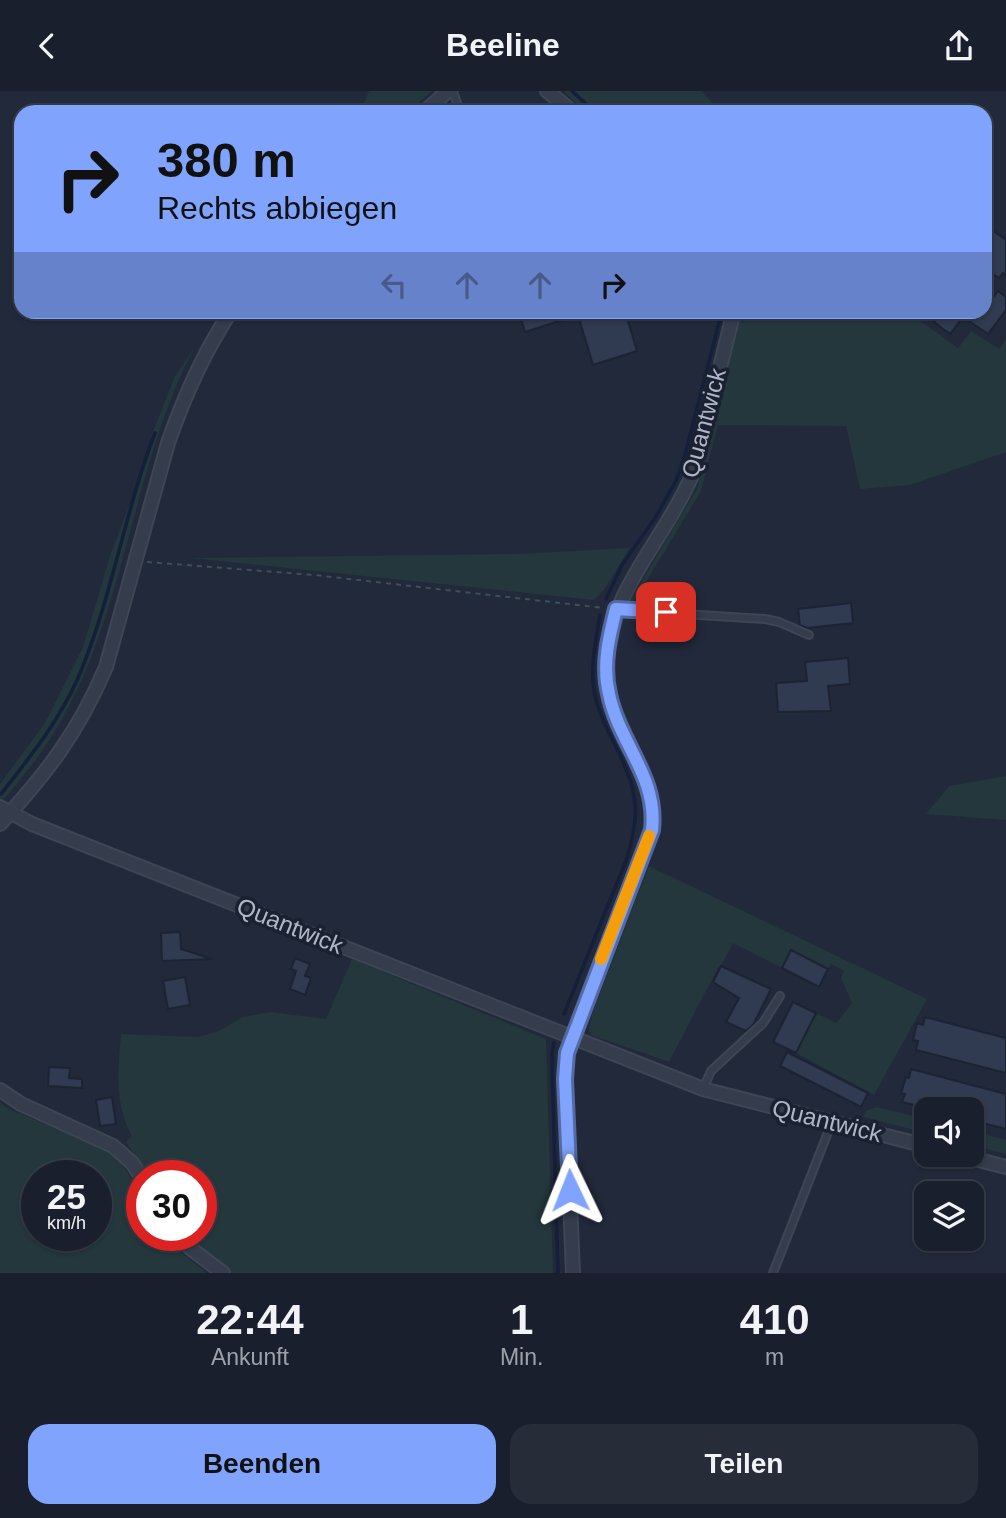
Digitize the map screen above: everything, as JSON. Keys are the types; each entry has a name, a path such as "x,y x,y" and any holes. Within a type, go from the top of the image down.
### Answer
{"street":[{"path":"433,105 450,91"},
{"path":"547,91 564,105"},
{"path":"0,824 5,809 61,751 93,697 106,667 180,409 226,319"},
{"name":"Quantwick","path":"573,1273 565,1079 567,1053 652,830 654,814 646,781 609,695 606,660 616,609 634,573 691,479 732,319"},
{"name":"Quantwick","path":"5,809 44,828 703,1089 914,1143"},
{"path":"0,1090 21,1104 113,1146 129,1160"},
{"path":"984,1161 1006,1167"},
{"path":"194,1251 223,1273"}],"lane":[{"path":"616,609 765,619 809,635"},
{"path":"703,1089 710,1071 763,1023 780,996"},
{"path":"773,1273 832,1122"}],"path":[{"path":"136,561 314,575 616,609"}],"green space":[{"path":"369,91 432,91 416,105 363,105"},
{"path":"563,91 701,91 715,105 578,105"},
{"path":"739,319 918,319 958,348 971,331 999,349 1006,340 1006,452 910,485 860,489 846,426 718,425 701,491 631,607 627,606 697,489"},
{"path":"194,348 171,399 153,451 107,613 88,665 64,715 34,762 0,802 0,784 45,723 83,647 111,553 153,432 175,376"},
{"path":"630,548 604,590 594,600 191,558 518,554"},
{"path":"1006,776 1006,820 926,814 949,786"},
{"path":"649,866 927,999 874,1095 796,1053 816,1013 836,1023 852,1003 841,978 844,971 831,964 828,969 791,950 782,968 733,943 669,1062 591,1035 589,1028 592,1014"},
{"path":"352,959 546,1039 553,1273 231,1273 205,1251 217,1251 217,1160 138,1160 126,1142 132,1136 122,1112 120,1099 118,1073 121,1034 198,1037 219,1031 243,1017 270,1012 326,1019"},
{"path":"0,1102 7,1108 104,1149 122,1165 126,1171 126,1251 179,1251 207,1273 0,1273"},
{"path":"876,1107 914,1116 914,1130 863,1117 866,1111"},
{"path":"984,1134 1006,1140 1006,1154 984,1148"}],"building":[{"path":"992,230 1006,240 1006,276 1003,273 999,278 992,274"},
{"path":"998,291 1006,297 1006,310 988,334 966,319 992,319 992,299"},
{"path":"521,319 566,319 525,332"},
{"path":"579,319 627,319 637,351 593,365"},
{"path":"936,319 961,319 950,334 934,322"},
{"path":"851,603 853,623 807,628 800,625 798,609"},
{"path":"848,658 850,684 828,686 831,711 778,712 776,683 807,681 805,662"},
{"path":"180,932 181,949 212,959 162,961 161,933"},
{"path":"791,950 828,969 819,987 782,968"},
{"path":"295,958 310,964 305,976 311,978 305,995 290,989 296,971 291,969"},
{"path":"721,966 771,989 753,1025 746,1031 726,1022 739,998 713,982"},
{"path":"185,977 190,1005 168,1009 163,981"},
{"path":"793,1002 816,1013 796,1053 773,1042"},
{"path":"925,1017 1006,1038 1006,1073 916,1050 918,1041 913,1040 917,1023 923,1025"},
{"path":"787,1052 868,1093 861,1107 780,1066"},
{"path":"49,1067 70,1068 69,1078 82,1079 82,1088 48,1086"},
{"path":"911,1069 1006,1094 1006,1129 984,1123 984,1097 914,1097 914,1105 902,1102 905,1094 901,1093 906,1077 909,1078"},
{"path":"112,1097 116,1124 100,1126 96,1100"}],"waterway":[{"path":"572,91 587,105"},
{"path":"606,599 622,565 655,518 676,481 720,319"},
{"path":"1,794 53,724 78,678 100,618 155,433"},
{"path":"564,1014 627,858 635,817 633,789 594,691 593,663 600,615"},
{"path":"554,1043 552,1054 558,1273"}],"slow traffic":[{"path":"601,959 649,836"}],"route":[{"path":"570,1190 565,1079 567,1053 652,830 654,814 646,781 609,695 606,660 609,637 616,609 666,612"}]}
